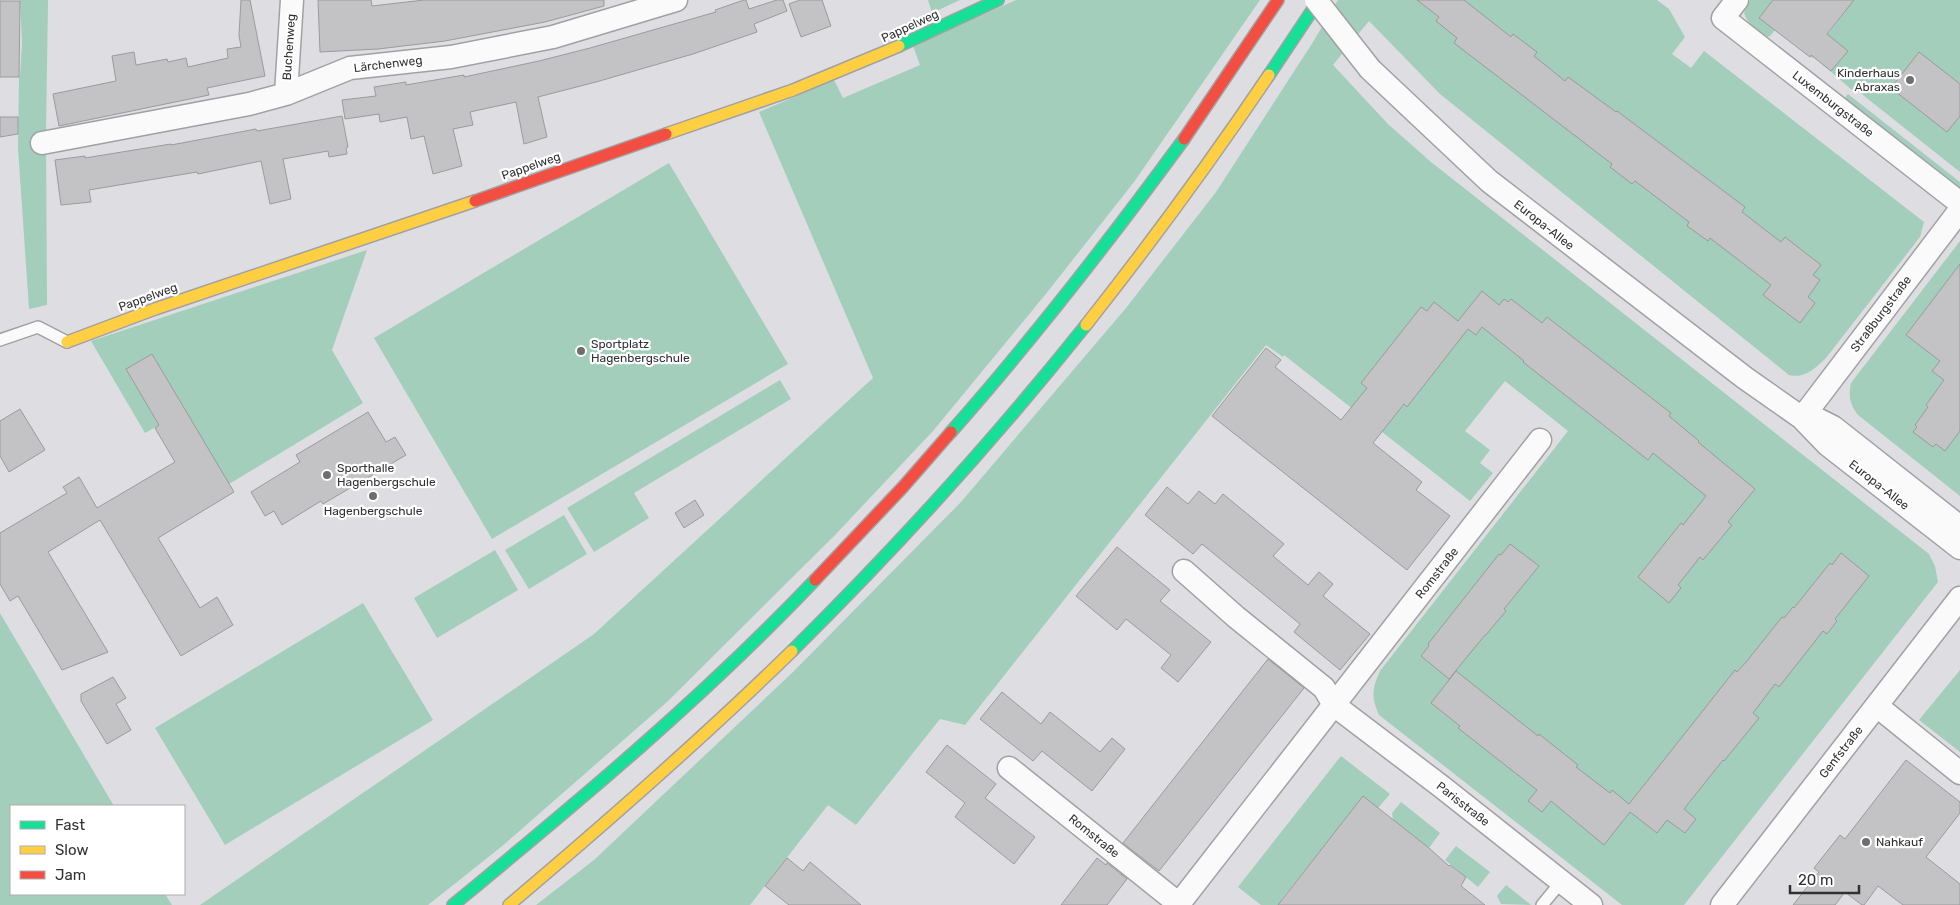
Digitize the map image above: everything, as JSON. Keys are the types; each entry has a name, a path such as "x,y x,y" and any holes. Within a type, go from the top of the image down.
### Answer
{"main road":[{"name":"Pappelweg","path":"67,342 154,308 372,237 793,90 897,47 998,0"},
{"path":"453,905 552,825 690,703 796,599 890,501 1008,366 1125,220 1206,108 1278,0"},
{"path":"509,905 600,830 724,717 844,601 951,485 1058,361 1152,240 1219,149 1287,50 1318,0"}],"street":[{"name":"Buchenweg","path":"286,94 292,0"},
{"name":"Lärchenweg","path":"42,143 249,104 286,94 350,68 451,57 553,36 676,0"},
{"name":"Europa-Allee","path":"1318,0 1370,69 1495,187 1745,378 1802,418 1828,445 1960,548"},
{"name":"Luxemburgstraße","path":"1737,0 1724,18 1960,203"},
{"name":"Straßburgstraße","path":"1802,418 1960,210"},
{"name":"Europa-Allee","path":"1802,418 1813,417 1833,427 1960,527"},
{"name":"Romstraße","path":"1009,768 1178,904 1540,440"},
{"path":"1184,571 1236,617 1324,688 1334,705"},
{"name":"Genfstraße","path":"1722,905 1960,598"},
{"name":"Parisstraße","path":"1334,705 1442,787 1590,905"},
{"path":"1877,706 1960,773"}],"lane":[{"path":"0,340 38,327 67,342"},
{"path":"1542,905 1561,882"}],"green space":[{"path":"20,0 48,0 46,132 47,305 29,309 18,148 19,77 22,43"},
{"path":"928,0 960,0 932,13"},
{"path":"1016,0 1260,0 1134,182 1045,295 933,431 836,534 667,702 501,847 428,905 200,905 594,634 873,378 759,112 834,80 843,98 920,65 913,46"},
{"path":"1338,0 1657,0 1669,9 1685,37 1672,54 1691,68 1704,51 1924,222 1920,237 1826,358 1805,374 1789,375 1440,94 1369,21 1333,65 1388,124 1431,162 1929,554 1935,566 1938,582 1684,905 1622,905 1379,715 1375,703 1374,688 1380,671 1568,431 1505,381 1465,431 1490,450 1480,463 1493,473 1470,501 1284,355 1283,357 1266,345 965,725 940,719 856,825 828,805 750,905 536,905 594,860 793,672 961,502 1126,308 1216,192"},
{"path":"1750,0 1773,0 1759,18 1775,30 1770,36 1764,38 1744,13"},
{"name":"Kinderhaus Abraxas","path":"1854,0 1960,0 1960,172 1854,88 1852,90 1815,58 1810,57"},
{"path":"1848,94 1960,182 1960,187 1956,187 1844,99"},
{"name":"Sportplatz Hagenbergschule","path":"669,163 788,364 492,539 374,338"},
{"path":"1960,241 1960,496 1858,415 1851,404 1850,392 1851,383"},
{"path":"367,250 332,350 363,403 229,484 152,354 126,369 159,425 145,433 91,341"},
{"path":"780,380 791,399 634,493 649,518 594,552 567,508"},
{"path":"564,515 587,554 529,589 505,550"},
{"path":"495,550 518,590 437,638 414,598"},
{"path":"363,603 433,720 225,845 155,728"},
{"path":"0,613 113,805 10,805 10,895 166,895 172,905 0,905"},
{"path":"1960,670 1960,752 1919,720"},
{"path":"1341,756 1390,794 1378,808 1363,797 1281,900 1286,905 1261,905 1238,887"},
{"path":"1401,802 1440,833 1429,848 1393,820 1392,813"},
{"path":"1456,846 1490,872 1478,887 1445,860"},
{"path":"1506,885 1531,905 1501,904 1497,896"}],"building":[{"path":"241,0 250,0 265,76 207,88 209,95 59,126 53,94 116,81 112,56 134,52 136,65 167,59 168,62 186,58 188,67 228,58 227,49 241,47 239,35"},
{"path":"318,0 371,0 372,6 424,0 604,0 604,6 545,22 445,41 378,49 320,52"},
{"path":"746,0 749,9 777,0 783,0 787,11 754,24 757,32 693,54 538,97 547,137 524,144 516,102 470,112 473,125 453,129 462,166 433,174 424,136 411,139 407,117 380,122 379,114 345,119 342,100 376,96 374,87 406,82 406,85 464,75 464,77 539,61 716,12 715,10"},
{"path":"800,0 822,0 831,26 801,37 789,4"},
{"path":"1417,0 1464,0 1511,37 1513,34 1537,52 1534,56 1565,81 1568,77 1617,111 1745,207 1742,212 1781,242 1785,237 1821,265 1813,275 1820,280 1808,297 1815,303 1800,323 1763,295 1771,285 1710,238 1708,241 1687,226 1689,222 1635,181 1632,184 1610,167 1612,164 1454,43 1457,38 1436,21 1439,17"},
{"path":"1773,0 1854,0 1827,34 1848,51 1831,71 1759,18"},
{"path":"0,1 20,1 19,77 0,77"},
{"path":"1919,52 1960,84 1960,116 1947,132 1891,88"},
{"path":"342,116 348,147 346,148 347,154 329,157 328,151 283,159 291,199 270,204 261,161 198,174 197,172 89,190 91,202 61,205 55,160 85,156 85,158 171,145 256,129 257,131"},
{"path":"0,117 18,117 18,134 0,137"},
{"path":"1960,264 1960,431 1945,451 1936,444 1933,447 1913,432 1917,427 1915,425 1928,407 1926,405 1944,380 1932,371 1940,361 1906,335"},
{"path":"1482,291 1499,305 1504,299 1508,302 1511,299 1542,323 1547,317 1671,413 1669,416 1755,489 1728,522 1732,525 1703,560 1700,557 1678,585 1681,588 1669,603 1638,577 1681,523 1683,525 1706,496 1653,453 1648,460 1523,362 1482,327 1476,335 1468,329 1407,407 1404,404 1373,443 1422,482 1416,490 1450,516 1407,570 1212,416 1266,348 1281,360 1275,367 1341,420 1367,388 1361,383 1421,307 1427,311 1434,302 1458,321"},
{"path":"152,354 234,492 158,538 200,608 217,597 233,625 181,656 100,520 48,552 108,652 62,670 18,596 10,601 0,584 0,533 67,493 63,487 79,477 97,508 175,462 155,428 159,425 126,369"},
{"path":"20,409 45,450 9,472 0,456 0,421"},
{"name":"Sporthalle Hagenbergschule","path":"368,412 386,442 395,437 406,455 323,504 321,501 282,525 274,511 265,516 251,492 300,462 296,455"},
{"path":"1167,487 1188,504 1199,491 1215,504 1223,494 1284,544 1273,556 1308,585 1319,572 1333,584 1323,596 1370,634 1340,670 1294,632 1300,624 1202,544 1193,554 1145,515"},
{"path":"695,500 704,515 684,528 675,513"},
{"path":"1510,544 1539,566 1504,609 1506,611 1449,679 1421,656 1429,646 1428,644 1499,554 1501,555"},
{"path":"1117,547 1170,590 1160,601 1211,642 1178,682 1161,668 1171,655 1126,619 1117,630 1076,596"},
{"path":"1841,553 1869,576 1835,619 1837,621 1827,634 1823,631 1779,687 1775,684 1753,713 1759,718 1684,809 1696,819 1685,833 1667,820 1657,833 1630,812 1604,845 1551,801 1542,812 1528,801 1537,790 1458,728 1460,726 1431,703 1456,671 1578,765 1576,767 1610,793 1612,790 1629,804 1735,670 1737,672 1747,661 1782,617 1784,618 1794,608 1830,563 1832,565"},
{"path":"1268,659 1304,688 1159,871 1123,843"},
{"path":"113,677 126,698 116,704 131,730 107,744 81,701 81,694"},
{"path":"1002,692 1041,724 1050,712 1100,752 1112,738 1125,749 1092,791 1042,751 1033,761 980,719"},
{"path":"947,745 996,784 985,798 1035,837 1014,864 955,817 965,803 926,772"},
{"path":"1906,760 1960,802 1960,813 1926,857 1960,884 1960,905 1903,905 1878,886 1864,905 1845,892 1835,905 1793,905 1819,872 1814,868 1840,835 1845,839"},
{"path":"1363,796 1449,866 1466,877 1461,886 1485,905 1278,905"},
{"path":"787,858 803,871 810,862 861,905 789,905 765,886"},
{"path":"1097,858 1106,865 1107,863 1127,879 1107,905 1061,905"}],"traffic: fast":[{"path":"899,46 998,0"},
{"path":"1269,75 1319,0"},
{"path":"951,432 1071,288 1184,139"},
{"path":"792,651 869,573 944,492 1052,368 1086,325"},
{"path":"453,905 593,788 684,708 815,580"}],"traffic: slow":[{"path":"666,134 793,90 899,46"},
{"path":"1086,325 1180,202 1269,75"},
{"path":"67,342 155,309 475,201"},
{"path":"509,905 653,781 792,651"}],"traffic: jam":[{"path":"1184,139 1278,0"},
{"path":"475,201 666,134"},
{"path":"815,580 903,487 951,432"}],"place":[{"name":"Kinderhaus Abraxas","path":"1910,80"},
{"name":"Sportplatz Hagenbergschule","path":"581,351"},
{"name":"Sporthalle Hagenbergschule","path":"327,475"},
{"name":"Hagenbergschule","path":"373,496"},
{"name":"Nahkauf","path":"1866,842"}]}
